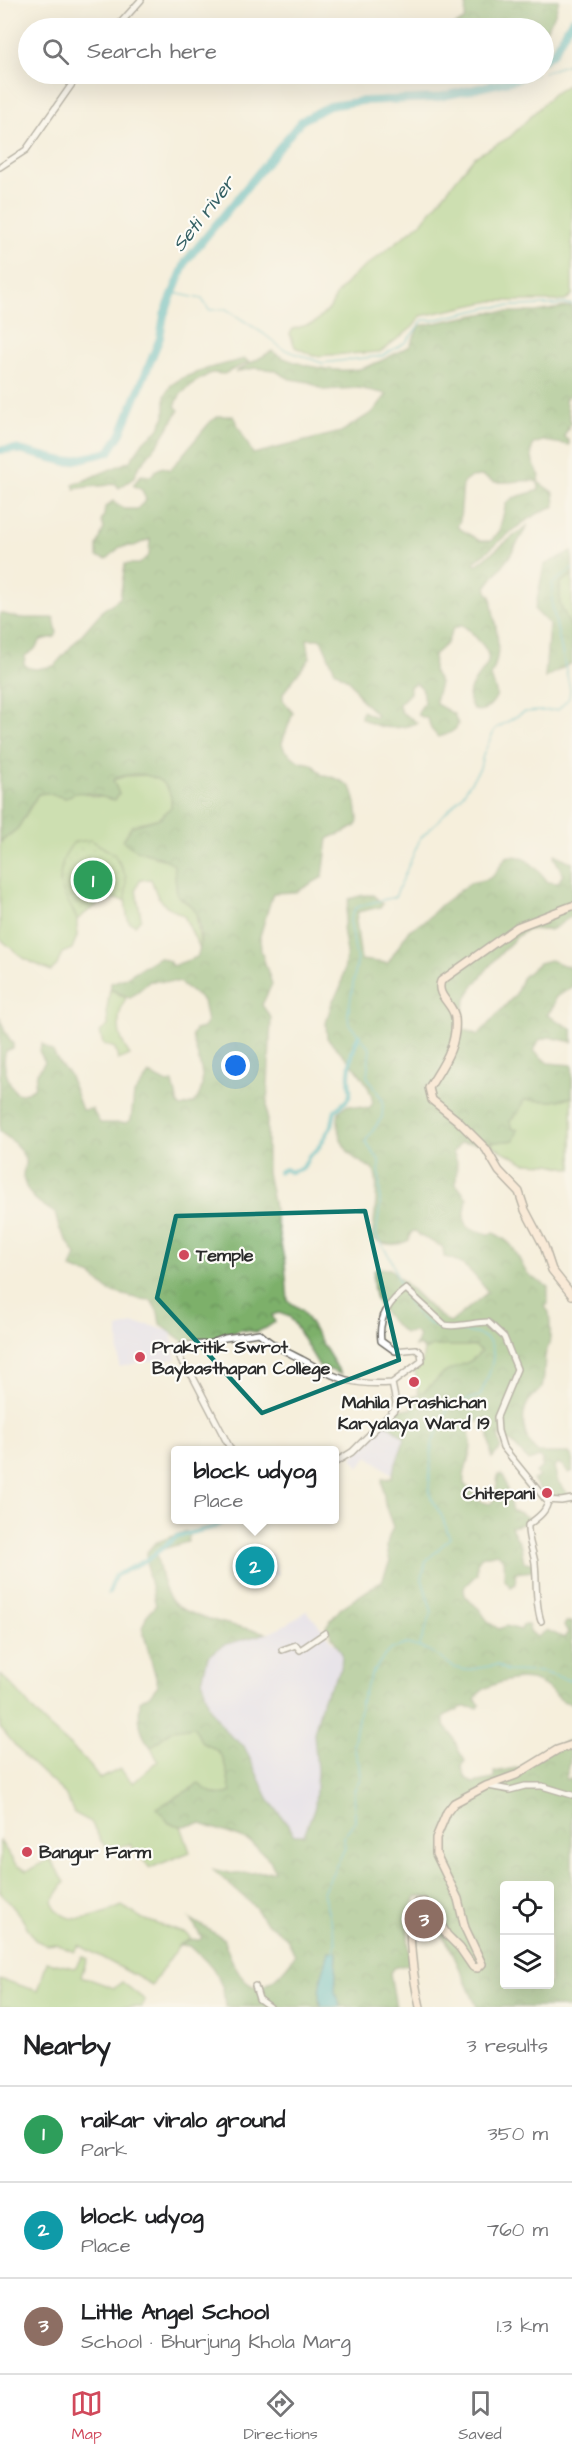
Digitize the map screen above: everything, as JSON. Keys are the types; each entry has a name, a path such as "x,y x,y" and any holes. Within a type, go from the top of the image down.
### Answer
{"main road":[{"path":"572,906 517,927 441,981 440,992 453,1010 455,1030 451,1051 429,1088 432,1100 457,1120 486,1149 499,1171 519,1192 525,1210 544,1246 552,1270 572,1295"},
{"path":"420,2007 412,1943 412,1911 417,1903 424,1902 430,1906 442,1929 460,1948 473,1967 482,1966 481,1959 465,1928 459,1899 446,1877 435,1846 450,1807 486,1786 516,1774 557,1750 572,1745"}],"street":[{"path":"125,18 141,0"},
{"path":"0,167 26,150 72,84"},
{"path":"229,1446 193,1377 181,1361 177,1349 183,1345 208,1344 225,1338 259,1333 281,1350 347,1382 392,1383 422,1361 421,1353 416,1349 395,1351 381,1341 379,1328 386,1309 399,1293 406,1289 446,1325 452,1327 467,1323 488,1322 504,1337 517,1369 497,1417 501,1439 508,1454 518,1462 548,1500 572,1499"},
{"path":"339,1460 351,1452 394,1410 396,1403 392,1383"},
{"path":"541,1621 537,1611 539,1601 527,1532 528,1525 543,1512 548,1500"},
{"path":"282,1650 296,1645 300,1650 325,1633"},
{"path":"486,1786 510,1790 525,1786 542,1786 572,1795"},
{"path":"255,1986 259,1999 270,2007"}],"highlighted area":[{"path":"365,1211 399,1360 262,1413 157,1298 176,1216"}],"shaded area":[{"path":"133,1324 149,1325 171,1332 176,1359 119,1367 118,1328"},
{"path":"384,1422 405,1438 392,1474 368,1456 359,1467 352,1458"},
{"path":"272,1553 279,1574 249,1587 247,1582 253,1578 247,1564"},
{"path":"307,1611 342,1653 341,1669 323,1698 315,1806 304,1836 295,1835 268,1798 244,1746 227,1733 209,1707 202,1680 208,1657 223,1645 267,1633 289,1623"},
{"path":"425,1904 432,1911 440,1933 414,1941 415,1912 418,1905"}],"green space":[{"path":"466,0 559,0 553,18 465,18"},
{"path":"572,82 572,295 565,301 492,301 421,316 413,327 380,352 314,356 295,347 290,334 293,329 314,323 330,308 337,294 353,276 422,222 474,157 510,137 553,94"},
{"path":"572,306 572,393 565,400 571,422 564,437 569,441 569,445 543,441 533,444 532,457 540,476 538,482 554,493 555,506 532,517 473,563 476,565 528,525 509,557 486,587 491,596 498,646 491,676 497,695 493,702 484,710 473,709 469,698 471,689 486,667 487,651 462,625 453,629 447,643 434,655 433,671 440,683 436,704 454,714 458,724 447,734 438,737 431,729 428,719 418,715 424,703 422,688 416,683 410,686 410,693 399,704 399,708 417,723 403,727 388,727 361,718 362,711 375,717 377,715 362,701 350,681 335,671 321,639 307,639 310,658 283,693 283,700 293,713 282,743 284,749 298,761 312,764 322,775 333,777 349,786 354,794 358,817 355,827 328,839 323,877 296,892 273,893 260,936 261,951 272,984 262,1005 271,1018 267,1172 285,1264 288,1301 302,1310 341,1374 319,1366 290,1317 279,1313 272,1315 275,1322 256,1332 241,1330 206,1342 184,1342 160,1324 158,1312 151,1300 109,1291 92,1276 71,1268 76,1255 59,1228 55,1213 39,1202 26,1188 23,1156 15,1144 0,1132 0,1018 13,1044 13,1048 6,1051 4,1062 10,1084 16,1093 23,1094 34,1088 37,1073 45,1062 39,1051 42,1044 53,1052 69,1074 82,1110 92,1109 100,1123 125,1123 131,1120 134,1094 149,1074 167,1083 173,1082 178,1104 181,1107 194,1103 202,1086 202,1078 192,1035 195,1030 203,1028 207,1022 203,1001 179,982 150,981 130,998 110,989 111,983 125,978 159,957 169,961 172,966 197,957 199,952 198,919 193,908 177,895 174,865 162,858 136,850 123,840 132,826 160,818 171,807 171,796 160,781 143,775 122,776 113,780 119,794 115,800 89,793 78,793 66,798 46,793 38,794 18,828 0,842 0,613 19,618 54,618 57,633 55,637 41,640 34,650 25,656 24,664 36,669 54,666 103,610 120,598 125,564 139,564 149,555 150,539 134,546 120,547 107,559 97,557 97,546 104,528 101,521 105,507 113,501 124,509 137,509 146,500 142,490 133,485 141,475 151,476 163,467 170,470 210,422 219,416 233,416 253,454 341,432 373,412 387,394 358,388 323,390 309,382 290,379 274,370 255,368 235,372 272,351 290,360 314,367 338,370 358,369 377,363 410,346 419,326 491,312 536,312","holes":["482,476 500,482 533,481 538,482 539,490 513,498 506,504 499,531 491,541 480,541 457,527 460,520 463,483 471,477"]},
{"path":"244,359 249,362 224,374 211,373 195,382 180,395 175,406 179,410 160,441 137,469 135,477 119,488 115,483 75,489 73,485 130,461 144,441 157,431 165,416 165,396 171,385 206,369"},
{"path":"572,551 572,575 560,583 560,604 572,630 572,663 545,678 549,624 535,610 544,565"},
{"path":"572,575 572,630 560,604 560,583"},
{"path":"150,775 160,780 167,788 171,797 171,807 160,818 140,823 154,857 168,860 174,865 177,895 193,908 196,914 201,951 184,916 165,905 157,895 151,879 140,880 136,890 141,918 135,925 129,922 126,912 125,881 120,863 103,848 62,865 60,882 77,920 77,936 72,949 62,953 57,965 51,971 25,959 0,939 0,843 18,828 38,794 46,793 66,798 79,792 106,797 119,794 113,780 126,776"},
{"path":"91,840 114,854 126,877 126,901 113,899 106,901 93,907 77,920 64,895 60,881 61,867 66,853 74,842"},
{"path":"555,854 572,863 572,916 552,929 532,929 519,935 494,961 467,997 462,1025 463,1029 478,1035 516,994 522,978 539,963 550,960 572,968 572,987 555,998 554,1006 547,1015 572,1029 572,1042 549,1037 539,1040 534,1051 548,1063 572,1065 572,1097 553,1101 524,1100 518,1113 510,1121 511,1128 518,1130 514,1140 460,1143 453,1152 457,1162 456,1184 467,1198 464,1218 468,1228 488,1234 494,1233 507,1241 514,1248 527,1273 548,1287 548,1304 545,1307 549,1312 550,1336 545,1355 543,1382 540,1390 527,1404 524,1412 524,1427 529,1441 538,1453 569,1453 572,1457 572,1472 568,1473 558,1463 554,1467 558,1482 570,1496 554,1498 547,1488 542,1492 533,1480 539,1477 536,1472 543,1467 541,1463 543,1461 539,1457 529,1461 510,1441 505,1443 503,1436 498,1434 501,1448 492,1458 486,1418 469,1425 471,1450 464,1474 464,1484 479,1501 490,1504 495,1499 498,1475 501,1474 504,1477 512,1511 519,1512 531,1520 511,1527 521,1546 524,1562 532,1563 533,1571 515,1573 516,1584 511,1587 504,1579 504,1565 497,1553 481,1557 477,1563 477,1574 464,1587 464,1592 468,1600 499,1629 506,1626 521,1630 523,1625 528,1625 530,1632 538,1637 547,1630 564,1638 568,1632 564,1626 566,1622 572,1622 572,1703 561,1700 539,1683 531,1680 516,1680 490,1686 478,1694 475,1699 480,1705 478,1708 463,1707 444,1716 444,1720 445,1726 465,1761 461,1766 466,1778 473,1783 494,1779 494,1772 522,1767 567,1741 570,1760 565,1779 572,1779 572,2007 477,2007 449,1945 440,1933 439,1919 431,1900 423,1896 416,1897 407,1919 410,1964 393,1968 390,1973 396,2007 340,2007 335,1991 337,1953 329,1951 319,2003 321,2007 225,2007 223,1988 212,1967 190,1946 179,1945 191,1939 202,1938 191,1919 223,1938 237,1970 252,1986 261,1986 271,1982 295,1955 286,1937 265,1922 255,1907 212,1869 234,1874 275,1871 270,1860 252,1843 239,1837 201,1824 181,1826 169,1823 157,1808 199,1784 214,1794 222,1795 231,1792 221,1756 210,1746 202,1743 194,1727 172,1730 151,1747 142,1731 139,1720 140,1701 151,1694 158,1685 142,1628 147,1615 156,1605 148,1574 147,1552 155,1543 186,1531 189,1534 188,1542 156,1551 163,1583 171,1600 177,1606 201,1617 267,1633 223,1645 208,1657 202,1680 209,1707 227,1733 244,1746 268,1798 295,1835 304,1835 315,1806 317,1771 314,1733 323,1698 341,1669 342,1654 326,1626 341,1608 382,1581 390,1561 387,1544 393,1527 385,1505 382,1479 391,1478 405,1438 384,1422 397,1409 412,1409 412,1397 426,1390 441,1375 474,1359 481,1351 475,1346 433,1346 424,1350 419,1345 415,1347 419,1336 415,1332 404,1333 379,1306 374,1291 374,1271 377,1268 390,1269 435,1312 450,1323 488,1292 463,1265 444,1257 443,1247 420,1236 416,1231 411,1232 409,1240 399,1244 386,1244 372,1239 377,1196 375,1174 357,1160 343,1144 338,1118 339,1111 348,1105 369,1109 373,1103 371,1093 361,1076 327,1038 326,1023 332,1002 341,987 347,953 343,929 349,899 373,895 383,904 380,907 358,912 356,920 361,960 388,963 409,930 426,920 441,905 470,883 488,879 494,875 506,857 525,859 548,882 558,883 563,874 554,857"},
{"path":"110,989 126,998 120,1013 119,1027 122,1041 130,1055 118,1060 115,1048 103,1044 100,1032 108,1026 107,1009"},
{"path":"572,1097 572,1169 550,1164 525,1163 489,1144 503,1140 511,1141 515,1129 511,1128 510,1121 518,1113 524,1100 553,1101"},
{"path":"433,1346 475,1346 482,1351 475,1360 445,1373 423,1395 419,1396 415,1370 422,1363 424,1350"},
{"path":"0,1675 12,1685 45,1723 81,1756 100,1779 120,1769 133,1783 158,1761 151,1747 172,1730 194,1727 202,1743 210,1746 221,1756 232,1792 222,1795 214,1794 199,1785 169,1823 181,1826 190,1852 150,1868 130,1844 109,1849 101,1841 91,1822 74,1813 65,1794 24,1756 0,1727"},
{"path":"0,1841 16,1865 27,1871 50,1859 65,1882 52,1901 65,1916 93,1917 122,1906 143,1919 187,1934 191,1939 179,1945 152,1985 79,1945 74,1952 56,1944 46,1945 35,1940 21,1917 0,1891"},
{"path":"82,1956 87,1959 81,1976 114,1988 122,1982 145,2000 142,2007 0,2007 0,1979 38,1991 47,1962 75,1968"}],"water":[{"path":"329,1951 337,1952 335,1991 340,2007 321,2007 319,2000 321,1979"}],"waterway":[{"name":"Seti river","path":"554,51 572,20"},
{"path":"554,69 572,63"},
{"name":"Seti river","path":"0,450 15,449 67,462 109,452 121,433 160,338 164,315 186,261 301,121 329,106 362,101 434,98 497,84"},
{"path":"174,293 202,299 209,310 226,309 283,349 322,363 382,356 406,342 423,320 433,320 491,307 572,304"},
{"path":"402,1290 391,1259 376,1236 380,1205 379,1160 365,1142 382,1117 383,1101 367,1076 370,1048 349,1024 348,1014 357,962 350,920 355,909 362,905 395,897 420,839 461,797 480,768 483,755 495,729 524,712 558,710 569,698 570,689 552,605 552,584 572,569"},
{"path":"279,1172 285,1169 290,1172 303,1168 332,1125 335,1110 349,1097 350,1064 359,1036"},
{"path":"404,1294 413,1310 423,1319 439,1329 482,1336 489,1341 493,1355 480,1396 459,1402 448,1409 432,1443 429,1489 432,1501 441,1514 450,1538 426,1561 422,1579 432,1612 419,1647"},
{"path":"109,1593 115,1576 150,1558 177,1536 220,1524"},
{"path":"334,1952 336,1942 323,1892 345,1848 343,1837 355,1821 354,1791 360,1779 359,1764 353,1746 362,1697 372,1673 385,1655 392,1649 407,1644 428,1650 455,1668 466,1670 497,1665 507,1671 542,1672 568,1680 572,1679"}],"place":[{"name":"raikar viralo ground","path":"93,880"},
{"name":"Temple","path":"184,1255"},
{"name":"Prakritik Swrot Baybasthapan College","path":"140,1357"},
{"name":"Mahila Prashichan Karyalaya Ward 19","path":"414,1382"},
{"name":"Chitepani","path":"547,1493"},
{"name":"block udyog","path":"255,1566"},
{"name":"Bangur Farm","path":"27,1852"},
{"name":"Little Angel School","path":"424,1919"}]}
